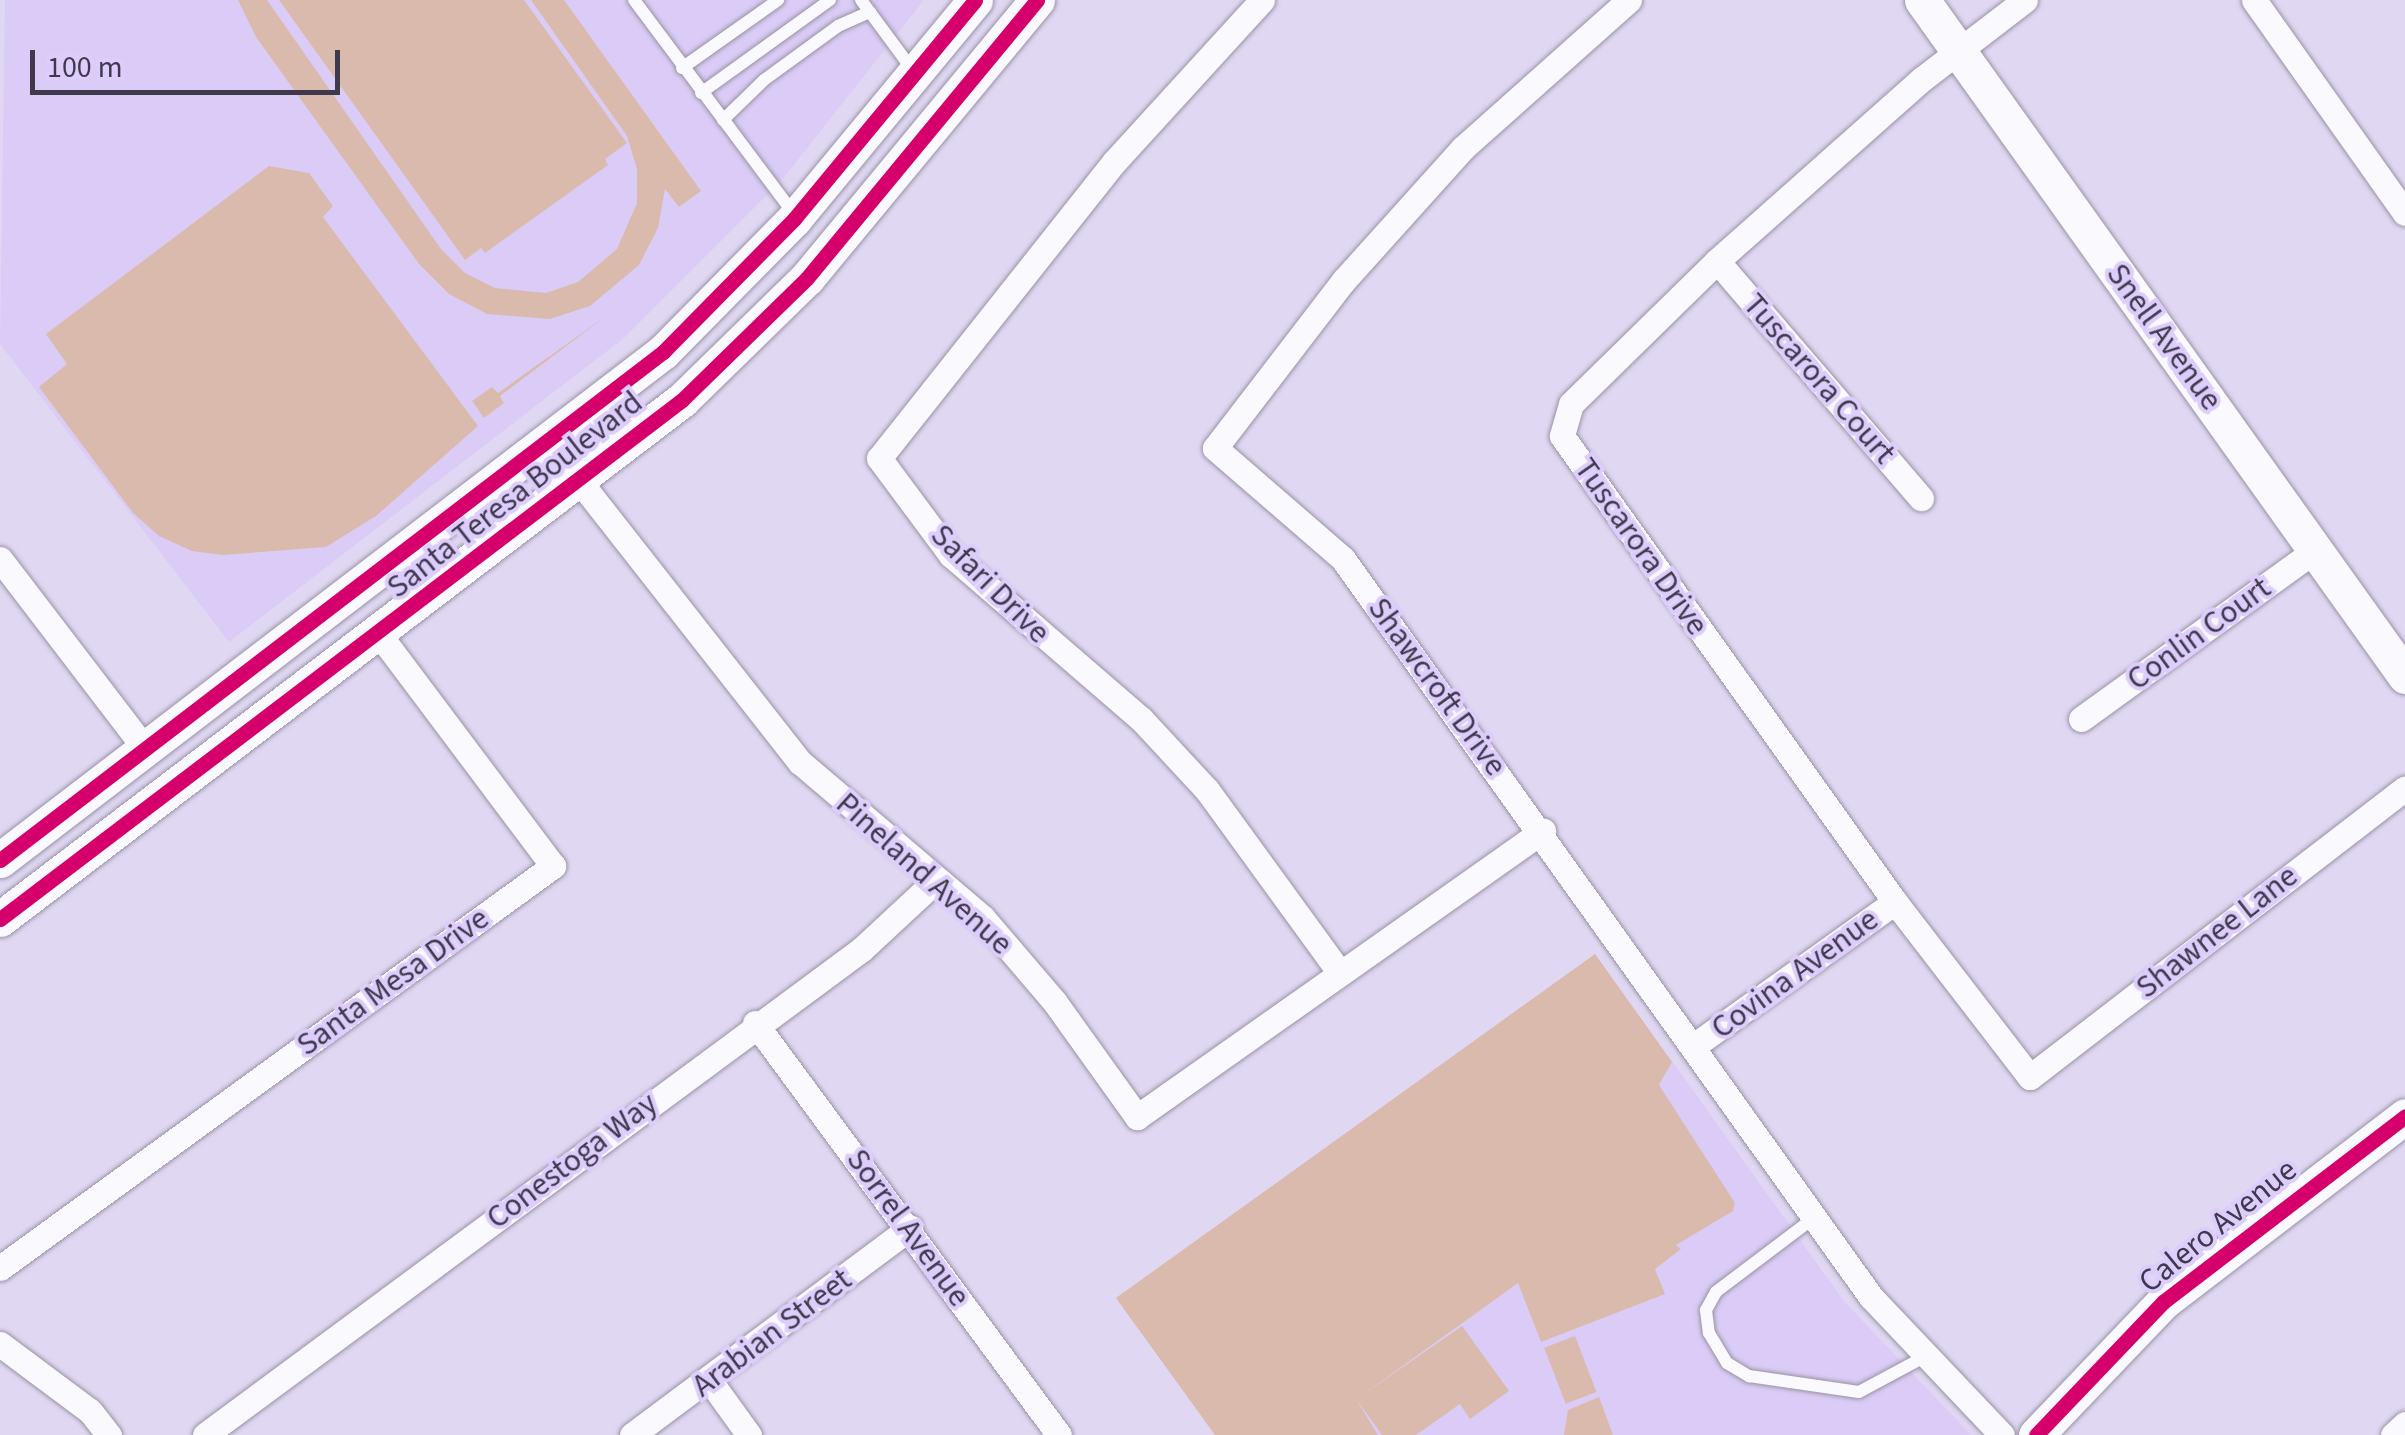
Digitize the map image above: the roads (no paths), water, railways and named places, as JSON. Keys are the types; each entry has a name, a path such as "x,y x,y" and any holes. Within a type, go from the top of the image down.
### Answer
{"main road":[{"name":"Santa Teresa Boulevard","path":"0,860 616,392 700,318 796,217 975,0"},
{"name":"Santa Teresa Boulevard","path":"0,919 581,482 720,366 807,278 1037,0"},
{"name":"Snell Avenue","path":"1922,0 2405,676"},
{"name":"Calero Avenue","path":"2036,1435 2163,1302 2405,1116"}],"street":[{"name":"Safari Drive","path":"1262,0 1114,162 879,458 951,555 1141,719 1207,790 1340,972"},
{"name":"Shawcroft Drive","path":"1629,0 1464,148 1344,280 1215,448 1343,559 1542,830 1871,1298 2002,1435"},
{"name":"Tuscarora Drive","path":"2025,0 1958,51 1717,261 1571,404 1562,436 1895,902 2030,1077"},
{"path":"2254,0 2405,213"},
{"name":"Tuscarora Court","path":"1717,261 1921,498"},
{"name":"Pineland Avenue","path":"581,482 800,762 934,882 983,918 1054,1001 1136,1117 1542,830"},
{"name":"Conlin Court","path":"2081,719 2317,549"},
{"path":"0,559 146,750"},
{"name":"Santa Mesa Drive","path":"0,1268 553,866 379,634"},
{"name":"Shawnee Lane","path":"2030,1077 2405,788"},
{"name":"Conestoga Way","path":"205,1435 755,1023 862,949 934,882"},
{"name":"Covina Avenue","path":"1694,1045 1895,902"},
{"name":"Sorrel Avenue","path":"755,1023 910,1228 1059,1435"},
{"name":"Arabian Street","path":"632,1435 710,1381 910,1228"},
{"path":"0,1344 90,1411 109,1435"},
{"path":"710,1381 749,1435"},
{"path":"2392,1435 2405,1424"}],"lane":[{"path":"634,0 796,217"},
{"path":"682,68 778,0"},
{"path":"702,93 830,0"},
{"path":"723,120 764,80 865,6 916,74"},
{"path":"1815,1216 1716,1292 1706,1310 1709,1334 1727,1363 1749,1376 1860,1392 1924,1357"}]}
